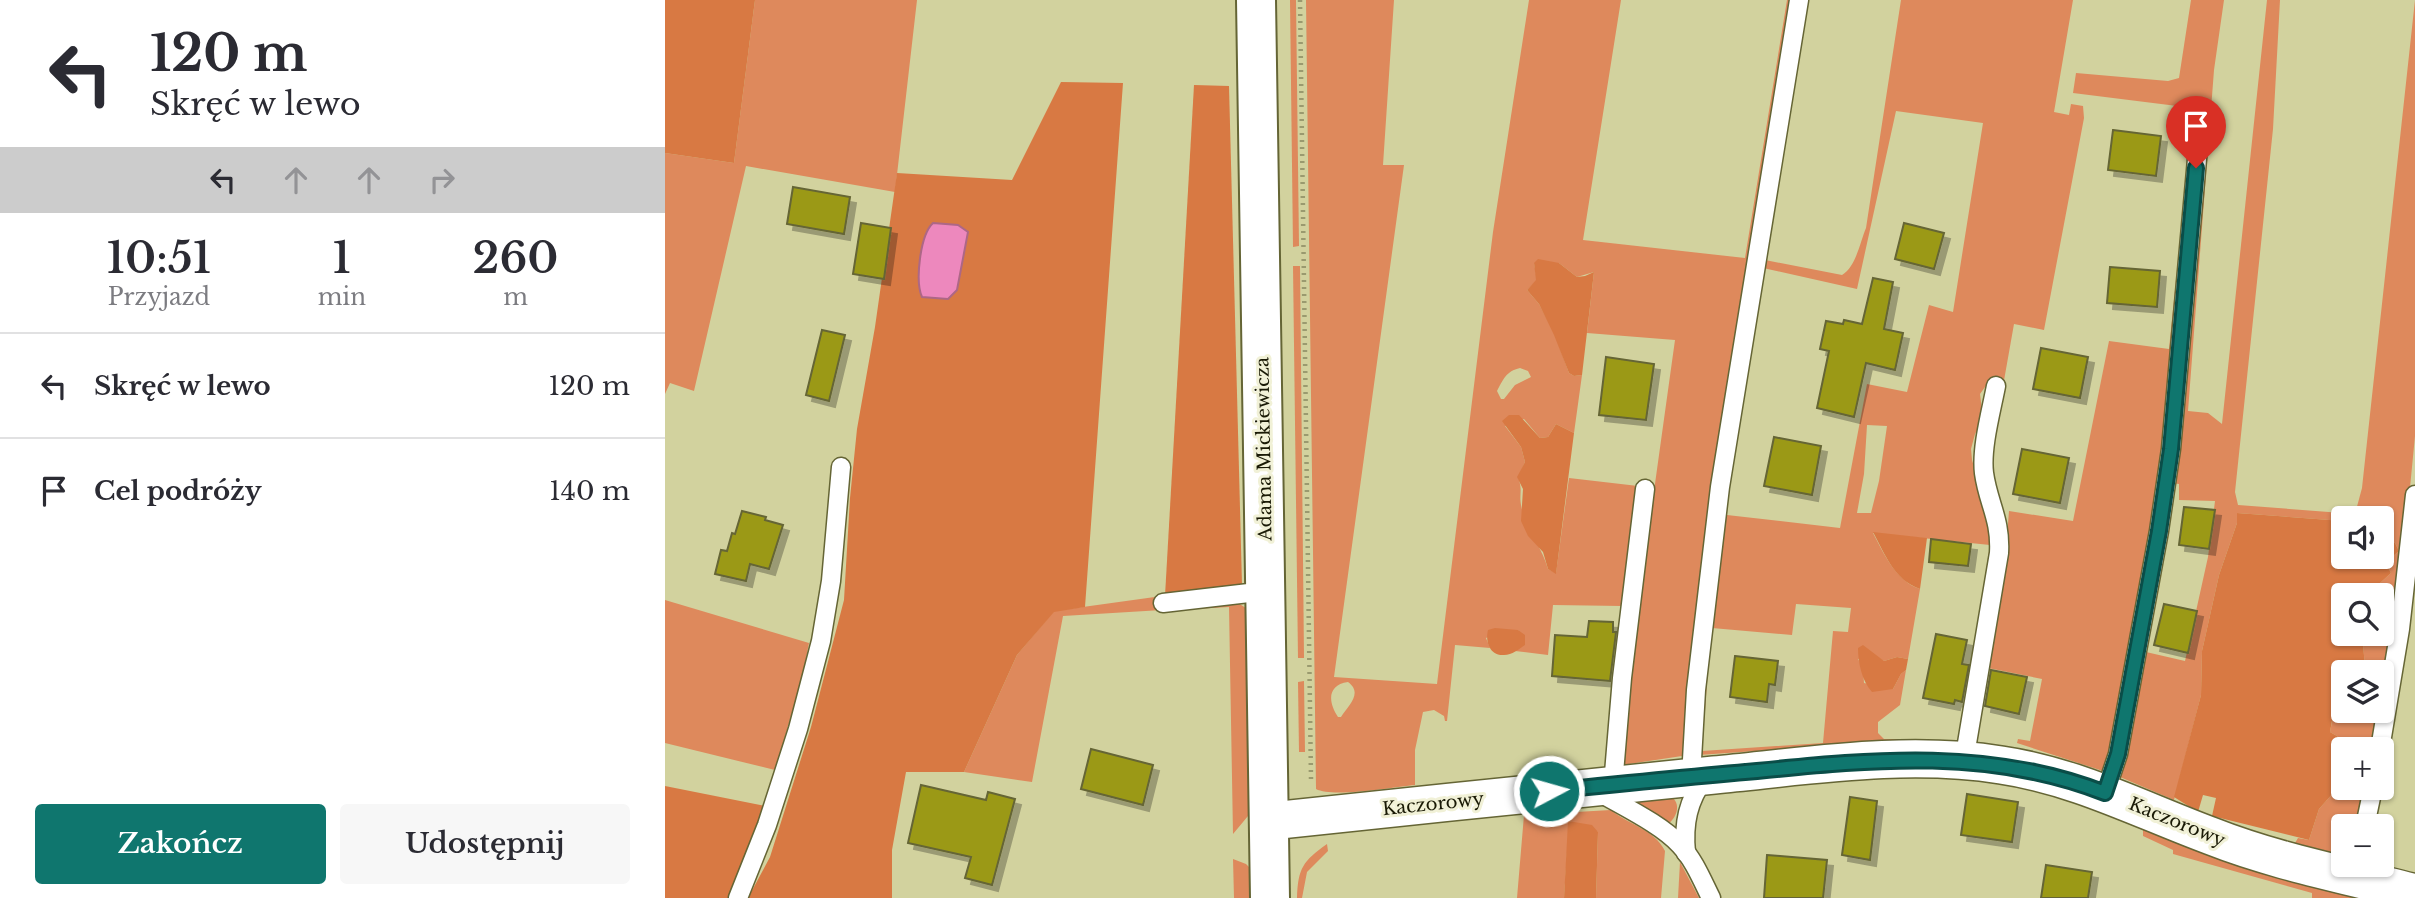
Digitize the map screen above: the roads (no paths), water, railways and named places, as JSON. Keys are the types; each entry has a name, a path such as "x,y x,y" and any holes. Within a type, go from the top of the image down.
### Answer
{"street":[{"name":"Adama Mickiewicza","path":"1256,0 1270,898"},
{"name":"Kaczorowy","path":"1270,821 1699,776 1909,758 1964,761 2048,774 2105,793 2213,837 2289,862 2331,868"},
{"name":"Kaczorowy","path":"2371,877 2415,893"}],"lane":[{"path":"1686,853 1685,824 1699,776 1696,690 1720,487 1798,0"},
{"path":"2105,793 2118,754 2166,488 2176,406 2198,148"},
{"path":"1964,761 1999,553 1999,526 1984,471 1996,386"},
{"path":"738,898 762,837 798,729 821,641 831,581 841,467"},
{"path":"1646,489 1622,678 1601,786 1666,834 1686,853 1711,898"},
{"path":"2382,737 2400,629 2415,495"},
{"path":"1163,603 1266,591"}]}
